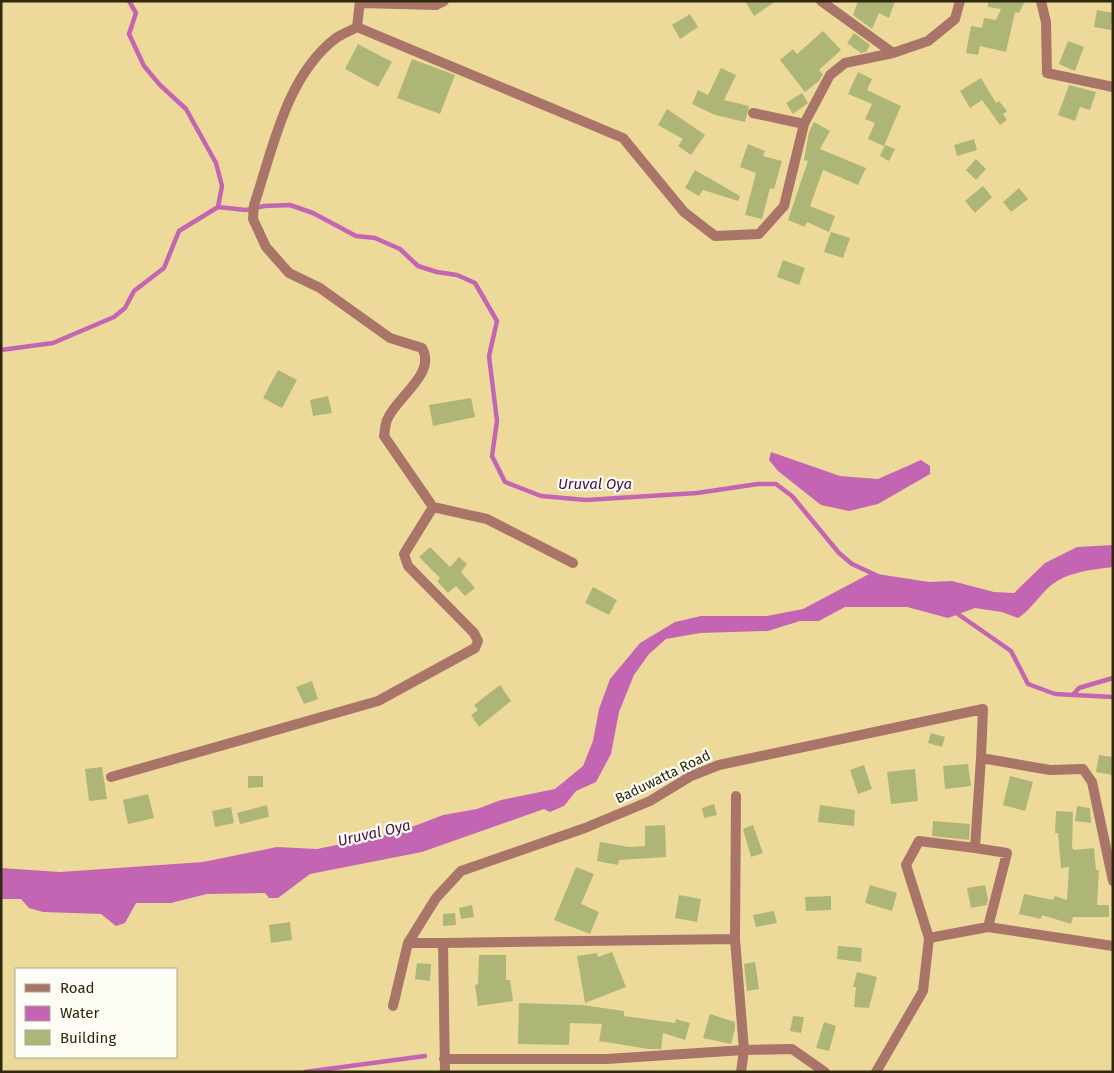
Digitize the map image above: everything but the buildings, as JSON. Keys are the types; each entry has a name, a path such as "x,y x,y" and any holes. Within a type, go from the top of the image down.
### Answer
{"street":[{"path":"356,27 360,2 436,5 444,1"},
{"path":"821,1 894,53"},
{"path":"356,27 622,138 684,212 716,236 760,234 784,206 804,124 830,75 845,63 894,53 928,41 955,19 960,1"},
{"path":"1041,1 1046,22 1047,73 1113,87"},
{"path":"356,27 336,38 308,68 290,100 253,208 266,247 289,273 320,288 390,338 422,348 426,356 425,368 387,420 384,436 433,507 487,519 573,564"},
{"path":"754,113 804,124"},
{"path":"111,777 378,701 475,648 478,641 474,633 408,566 405,560 404,554 433,507"},
{"name":"Baduwatta Road","path":"393,1006 408,943 436,898 461,871 593,824 650,801 690,776 719,765 983,709 981,758"},
{"path":"975,848 981,758 1050,770 1083,769 1092,782 1113,881"},
{"path":"736,796 735,939 741,1072"},
{"path":"876,1072 924,990 929,938 906,865 919,841 1007,853 988,927"},
{"path":"929,938 988,927 1113,946"},
{"path":"408,943 735,939"},
{"path":"443,943 445,1072"},
{"path":"444,1059 606,1059 740,1050 792,1049 825,1072"}],"water":[{"path":"771,452 840,476 878,479 921,460 930,466 930,474 878,504 849,511 821,505 778,471 769,460"},
{"path":"1113,545 1113,567 1077,573 1060,579 1018,618 1002,612 975,608 948,618 907,607 845,607 819,621 800,621 768,631 700,633 666,639 649,654 634,675 619,712 611,754 596,782 576,791 564,806 550,812 544,809 422,852 310,874 278,898 269,898 265,893 207,894 171,903 136,903 125,923 116,926 101,914 43,912 29,908 21,899 1,899 1,868 60,872 203,862 277,847 317,849 396,833 443,815 477,809 501,800 555,789 583,766 593,741 599,709 610,679 640,643 675,622 701,616 767,616 803,609 871,573 929,582 952,581 994,592 1014,593 1045,563 1077,547"}],"waterway":[{"name":"Uruval Oya","path":"129,1 136,13 129,34 144,66 160,85 186,109 216,163 222,186 218,207 246,210 264,206 290,205 313,213 356,236 375,238 400,249 418,266 437,272 457,275 475,283 497,321 489,356 497,421 492,456 505,482 541,496 586,500 697,493 758,484 776,484 792,496 839,553 852,564 878,576"},
{"path":"1,350 53,343 114,317 125,308 134,291 164,268 179,231 218,207"},
{"name":"Uruval Oya","path":"955,612 1011,651 1028,684 1055,694 1113,697"},
{"path":"1073,695 1079,688 1113,678"},
{"path":"305,1072 425,1056"}]}
